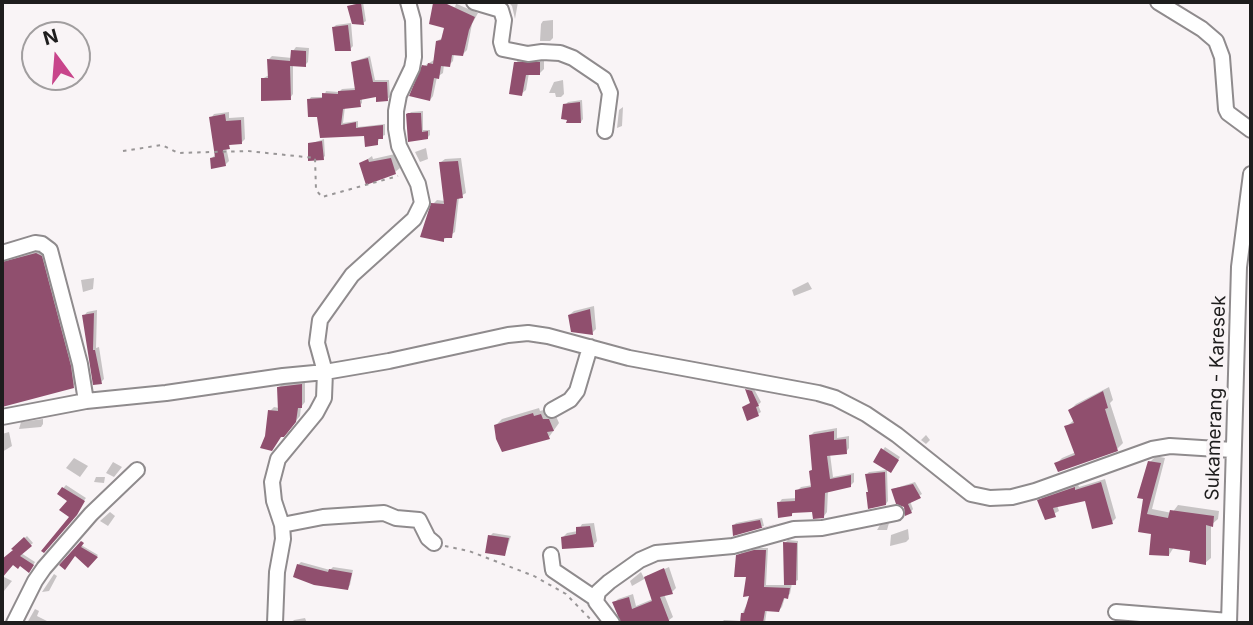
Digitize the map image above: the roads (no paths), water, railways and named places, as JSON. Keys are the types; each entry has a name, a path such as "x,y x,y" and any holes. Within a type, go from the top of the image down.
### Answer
{"street":[{"path":"275,623 282,525 274,501 272,482 284,450 316,413 324,398 325,372 317,343 320,320 352,275 419,212 422,204 421,194 399,146 396,129 399,95 412,68 414,57 413,20 408,2"},
{"path":"1158,2 1202,29 1216,41 1222,57 1226,108 1228,113 1251,130"},
{"path":"481,3 501,10 504,20 500,42 503,49 528,54 560,53 573,58 604,79 611,93 605,131"},
{"name":"Sukamerang - Karesek","path":"1229,622 1240,267 1249,209 1251,174"},
{"path":"2,253 36,243 50,250 77,352 86,401"},
{"path":"2,417 86,401 325,372 528,333 629,358 835,398 866,414 897,435 971,494 990,498 1012,497 1035,491 1152,449 1170,446 1233,450"},
{"path":"552,410 570,400 577,391 590,347"},
{"path":"14,623 44,568 91,514 137,470"},
{"path":"282,525 323,517 384,513 396,518 419,520 428,538 434,543"},
{"path":"596,599 598,592 609,582 640,560 656,553 733,546 794,529 822,528 896,513"},
{"path":"551,555 553,570 596,599 612,623"},
{"path":"1116,612 1229,622"}]}
